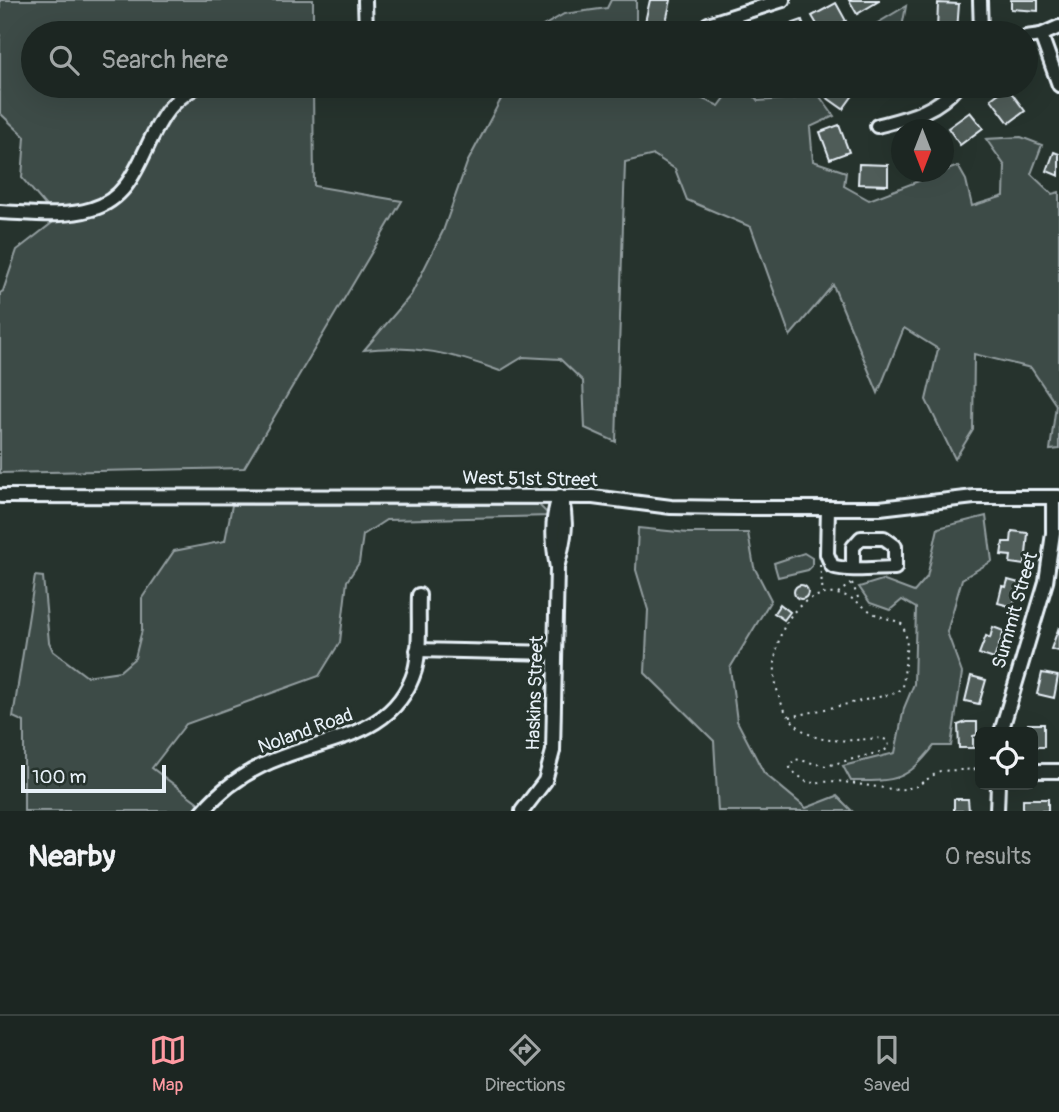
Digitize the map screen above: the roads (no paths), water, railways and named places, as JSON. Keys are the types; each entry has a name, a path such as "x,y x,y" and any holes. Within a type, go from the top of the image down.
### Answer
{"street":[{"path":"365,0 366,21"},
{"path":"717,21 783,0"},
{"path":"980,0 981,21"},
{"path":"1038,35 1059,27"},
{"path":"1041,35 1059,85"},
{"path":"0,212 77,213 103,205 117,196 136,172 168,110 182,98"},
{"path":"877,126 923,113 945,98"},
{"name":"West 51st Street","path":"0,496 560,496 603,497 684,508 893,507 974,496 1056,497"},
{"name":"Haskins Street","path":"522,811 540,789 551,763 557,568 565,536 566,511 560,496"},
{"name":"Summit Street","path":"1002,727 1046,582 1056,497"},
{"path":"828,508 828,561 835,568 855,568"},
{"name":"Noland Road","path":"203,811 234,783 262,765 360,732 389,714 410,684 417,650 419,595"},
{"path":"417,650 555,653"},
{"path":"1038,771 1059,771"},
{"path":"997,811 998,790"}]}
